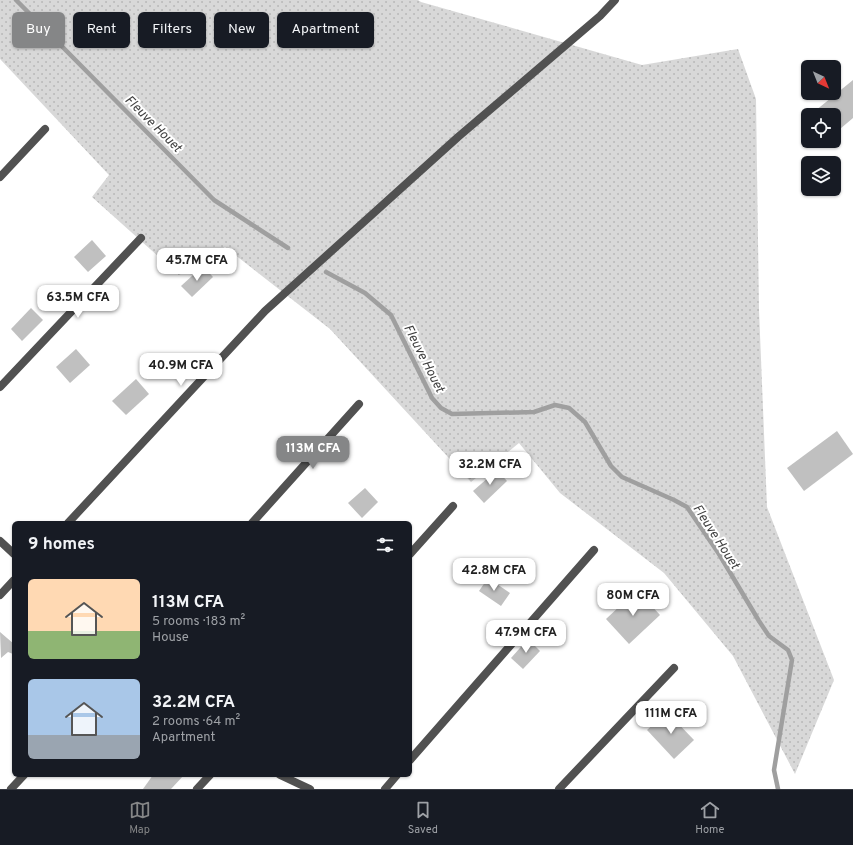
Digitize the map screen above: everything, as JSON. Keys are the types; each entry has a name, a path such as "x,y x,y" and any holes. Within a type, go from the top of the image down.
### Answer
{"street":[{"path":"70,521 265,311 458,137 600,16 614,0"},
{"path":"0,177 45,129"},
{"path":"0,386 141,238"},
{"path":"254,521 359,404"},
{"path":"412,552 453,506"},
{"path":"0,541 12,552"},
{"path":"412,758 594,550"},
{"path":"0,595 12,582"},
{"path":"559,789 674,668"},
{"path":"11,789 22,777"},
{"path":"197,789 208,777"},
{"path":"284,777 310,789"},
{"path":"385,789 395,777"}],"shaded area":[{"path":"0,0 418,0 642,65 738,49 756,99 759,310 767,507 834,680 795,774 733,656 664,573 560,493 519,443 471,482 330,329 225,247 179,275 92,197 109,175 0,59"}],"building":[{"path":"853,80 853,118 841,128 841,108 819,108 828,100 841,100 841,90"},
{"path":"92,240 106,256 88,272 74,257"},
{"path":"203,266 213,277 192,297 181,286"},
{"path":"31,308 43,320 22,341 11,329"},
{"path":"76,349 90,365 70,383 56,367"},
{"path":"136,379 149,394 126,415 112,401"},
{"path":"837,431 853,454 804,491 787,468"},
{"path":"497,470 507,481 484,503 473,491"},
{"path":"365,488 378,502 362,518 348,503"},
{"path":"488,578 510,593 501,606 479,591"},
{"path":"637,590 660,615 629,644 606,619"},
{"path":"0,632 12,642 12,654 8,652 1,658"},
{"path":"528,639 540,651 523,669 511,658"},
{"path":"667,712 694,740 674,759 647,730"},
{"path":"152,777 182,777 171,789 143,789"}],"waterway":[{"name":"Fleuve Houet","path":"16,0 214,200 288,248"},
{"name":"Fleuve Houet","path":"326,272 365,293 391,315 432,398 441,408 452,414 534,412 555,405 569,408 585,422 611,466 622,477 687,507 719,554 769,636 788,650 792,660 774,770 778,789"}]}
